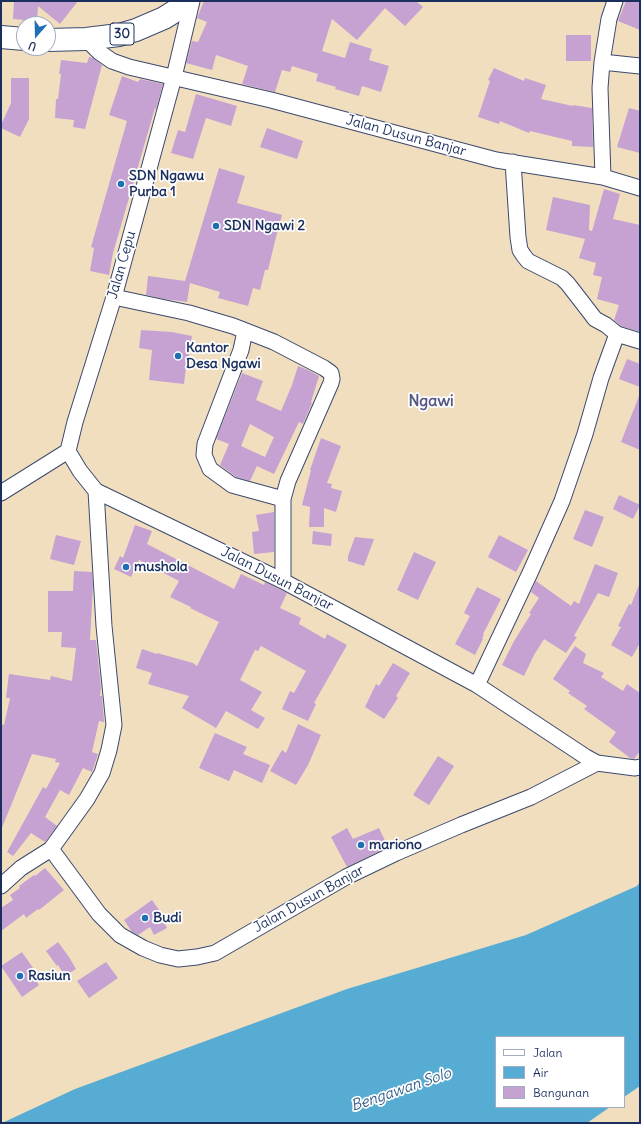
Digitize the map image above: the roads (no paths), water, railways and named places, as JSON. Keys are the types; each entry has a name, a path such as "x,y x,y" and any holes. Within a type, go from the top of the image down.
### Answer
{"highway":[{"name":"30","path":"56,40 86,39 118,35 136,30 164,18 180,8 187,1"},
{"path":"1,37 16,38"}],"street":[{"name":"Jalan Cepu","path":"68,451 75,422 114,296 174,78 192,1"},
{"path":"603,177 600,88 602,62 609,19 615,1"},
{"name":"Jalan Dusun Banjar","path":"86,39 112,61 129,67 271,100 496,160 603,177 640,188"},
{"path":"602,62 640,66"},
{"path":"513,162 518,237 520,250 524,256 528,261 562,278 574,290 595,319 606,325 617,334 640,341"},
{"path":"114,296 189,313 233,326 274,342 331,373 331,383 288,481 283,499 283,581"},
{"path":"245,331 241,350 205,444 204,455 210,469 232,485 283,499"},
{"path":"477,685 562,502 585,434 601,378 617,334"},
{"path":"1,493 68,451 80,471 96,491 104,626 114,725 109,750 102,773 87,798 51,849 21,868 1,886"},
{"name":"Jalan Dusun Banjar","path":"96,491 283,581 477,685 597,763 635,768 640,767"},
{"name":"Jalan Dusun Banjar","path":"51,849 99,914 120,935 143,948 160,955 178,959 197,957 215,953 346,876 461,825 531,797 597,763"}],"water":[{"name":"Bengawan Solo","path":"640,882 640,1086 625,1096 625,1036 495,1036 495,1108 609,1108 587,1123 2,1123 75,1089 347,989 526,935 637,886"}],"place":[{"name":"SDN Ngawu Purba 1","path":"121,184"},
{"name":"SDN Ngawi 2","path":"216,226"},
{"name":"Kantor Desa Ngawi","path":"178,356"},
{"name":"mushola","path":"126,567"},
{"name":"mariono","path":"361,845"},
{"name":"Budi","path":"145,918"},
{"name":"Rasiun","path":"20,976"}],"district":[{"name":"Ngawi","path":"431,401"}]}
